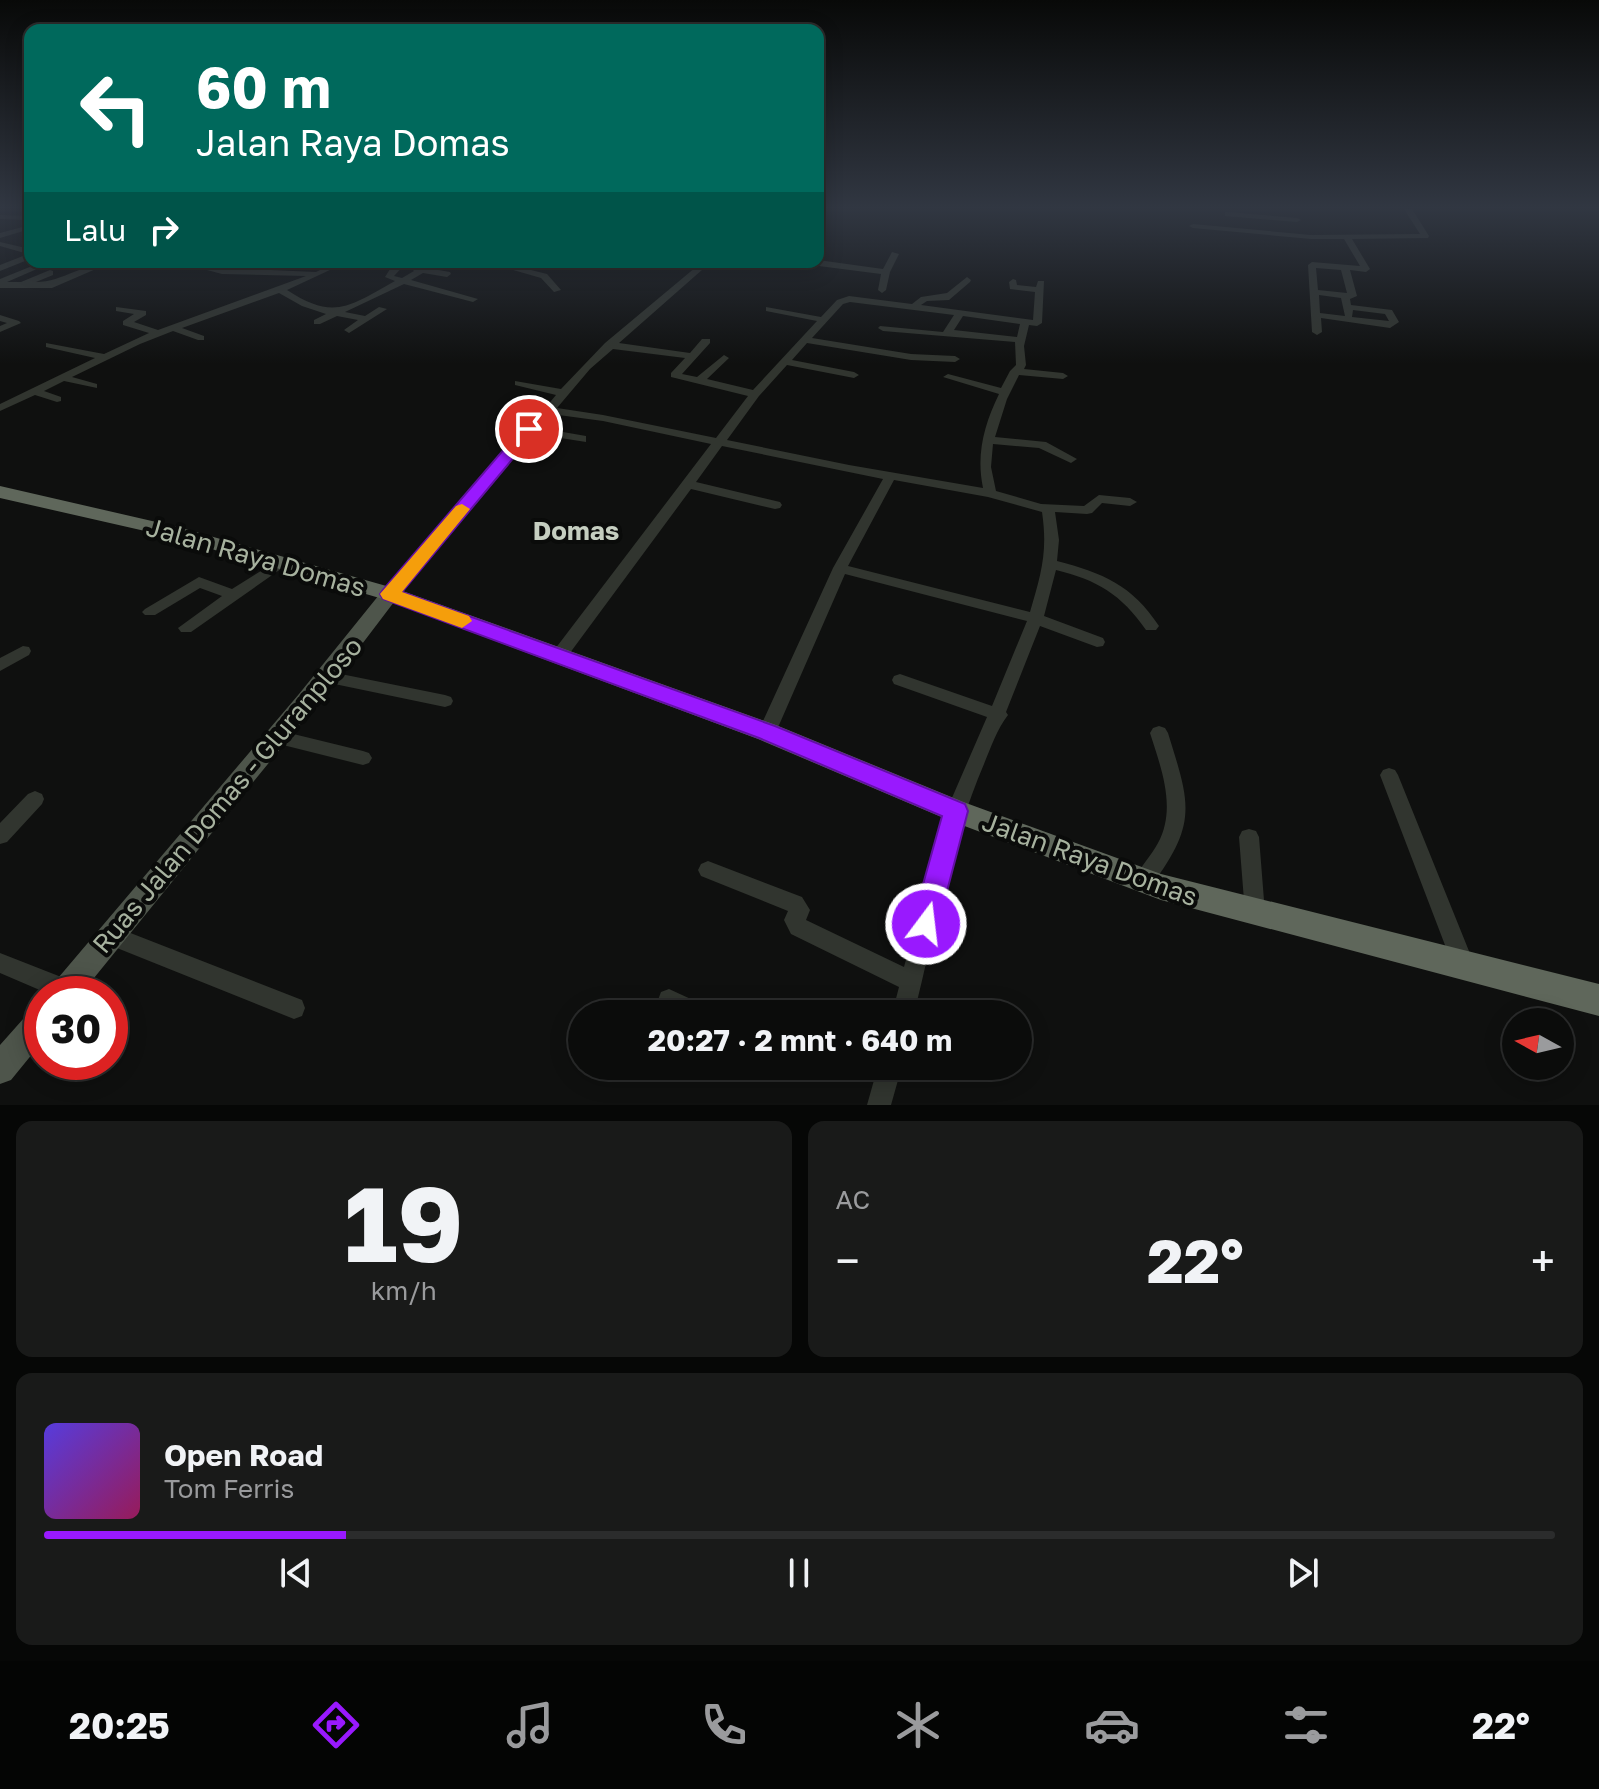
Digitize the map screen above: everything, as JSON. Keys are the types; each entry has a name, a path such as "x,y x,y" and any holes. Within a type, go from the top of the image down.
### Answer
{"highway":[{"name":"Jalan Raya Domas","path":"0,492 283,561 390,594 767,732 956,811 1144,880 1255,913 1599,1000"}],"main road":[{"name":"Ruas Jalan Domas - Gluranploso","path":"77,976 277,737 390,594"},
{"path":"0,1069 24,1040"}],"street":[{"path":"824,262 844,261 886,272"},
{"path":"882,290 892,261"},
{"path":"1317,332 1312,265 1366,269 1361,261"},
{"path":"0,284 47,268"},
{"path":"18,287 48,268"},
{"path":"0,284 18,287 52,285 93,268"},
{"path":"206,268 318,274"},
{"path":"0,408 158,333 281,290 330,268"},
{"path":"397,268 389,277 473,299"},
{"path":"414,268 447,274"},
{"path":"514,268 539,274 557,290"},
{"path":"390,594 562,393 609,345 700,268"},
{"path":"1345,268 1352,296 1347,302 1349,320"},
{"path":"317,322 421,270"},
{"path":"916,305 967,280"},
{"path":"558,657 755,394 843,299 916,305 1025,323 1038,322 1040,287 1013,287 1013,282"},
{"path":"281,290 304,305 366,319"},
{"path":"1315,292 1389,312 1394,322 1390,325 1316,315"},
{"path":"119,309 143,313 126,323 158,333"},
{"path":"349,330 382,309"},
{"path":"769,309 824,320"},
{"path":"883,328 940,335 948,332 967,313"},
{"path":"0,318 16,323 0,329"},
{"path":"990,493 984,465 988,440 1005,392 1021,363 1025,323"},
{"path":"174,328 201,338"},
{"path":"948,332 1021,340"},
{"path":"805,340 911,357 955,359"},
{"path":"706,341 675,375 755,394"},
{"path":"50,345 105,357"},
{"path":"609,345 691,356"},
{"path":"699,381 724,358"},
{"path":"785,362 854,375"},
{"path":"1015,371 1063,376"},
{"path":"61,377 93,386"},
{"path":"948,377 1005,392"},
{"path":"519,383 562,393"},
{"path":"33,391 57,399"},
{"path":"546,410 890,477 990,493 1045,507 1087,510 1099,499 1130,502"},
{"path":"529,429 582,439"},
{"path":"988,440 1042,445 1071,459"},
{"path":"767,732 840,568 890,477"},
{"path":"688,484 775,505"},
{"path":"906,1000 956,811 999,715 1034,618 1051,559 1050,516 1045,507"},
{"path":"1051,559 1102,578 1126,596 1151,626"},
{"path":"186,628 283,561"},
{"path":"840,568 1034,618 1097,642"},
{"path":"150,612 199,582 233,595"},
{"path":"0,665 23,651"},
{"path":"326,677 445,701"},
{"path":"900,680 999,715"},
{"path":"1144,880 1167,852 1176,831 1178,803 1159,733"},
{"path":"277,737 363,758"},
{"path":"1389,775 1464,966"},
{"path":"0,836 35,799"},
{"path":"1249,837 1255,913"},
{"path":"708,870 795,904 800,910 795,920 798,927 831,941 865,962 911,981"},
{"path":"110,935 294,1008"},
{"path":"0,963 29,976"},
{"path":"879,1105 885,1080"}],"slow traffic":[{"path":"462,509 390,594 462,621"}],"district":[{"name":"Domas","path":"576,530"}],"route":[{"path":"529,429 390,594 767,732 956,811 926,924"}]}
